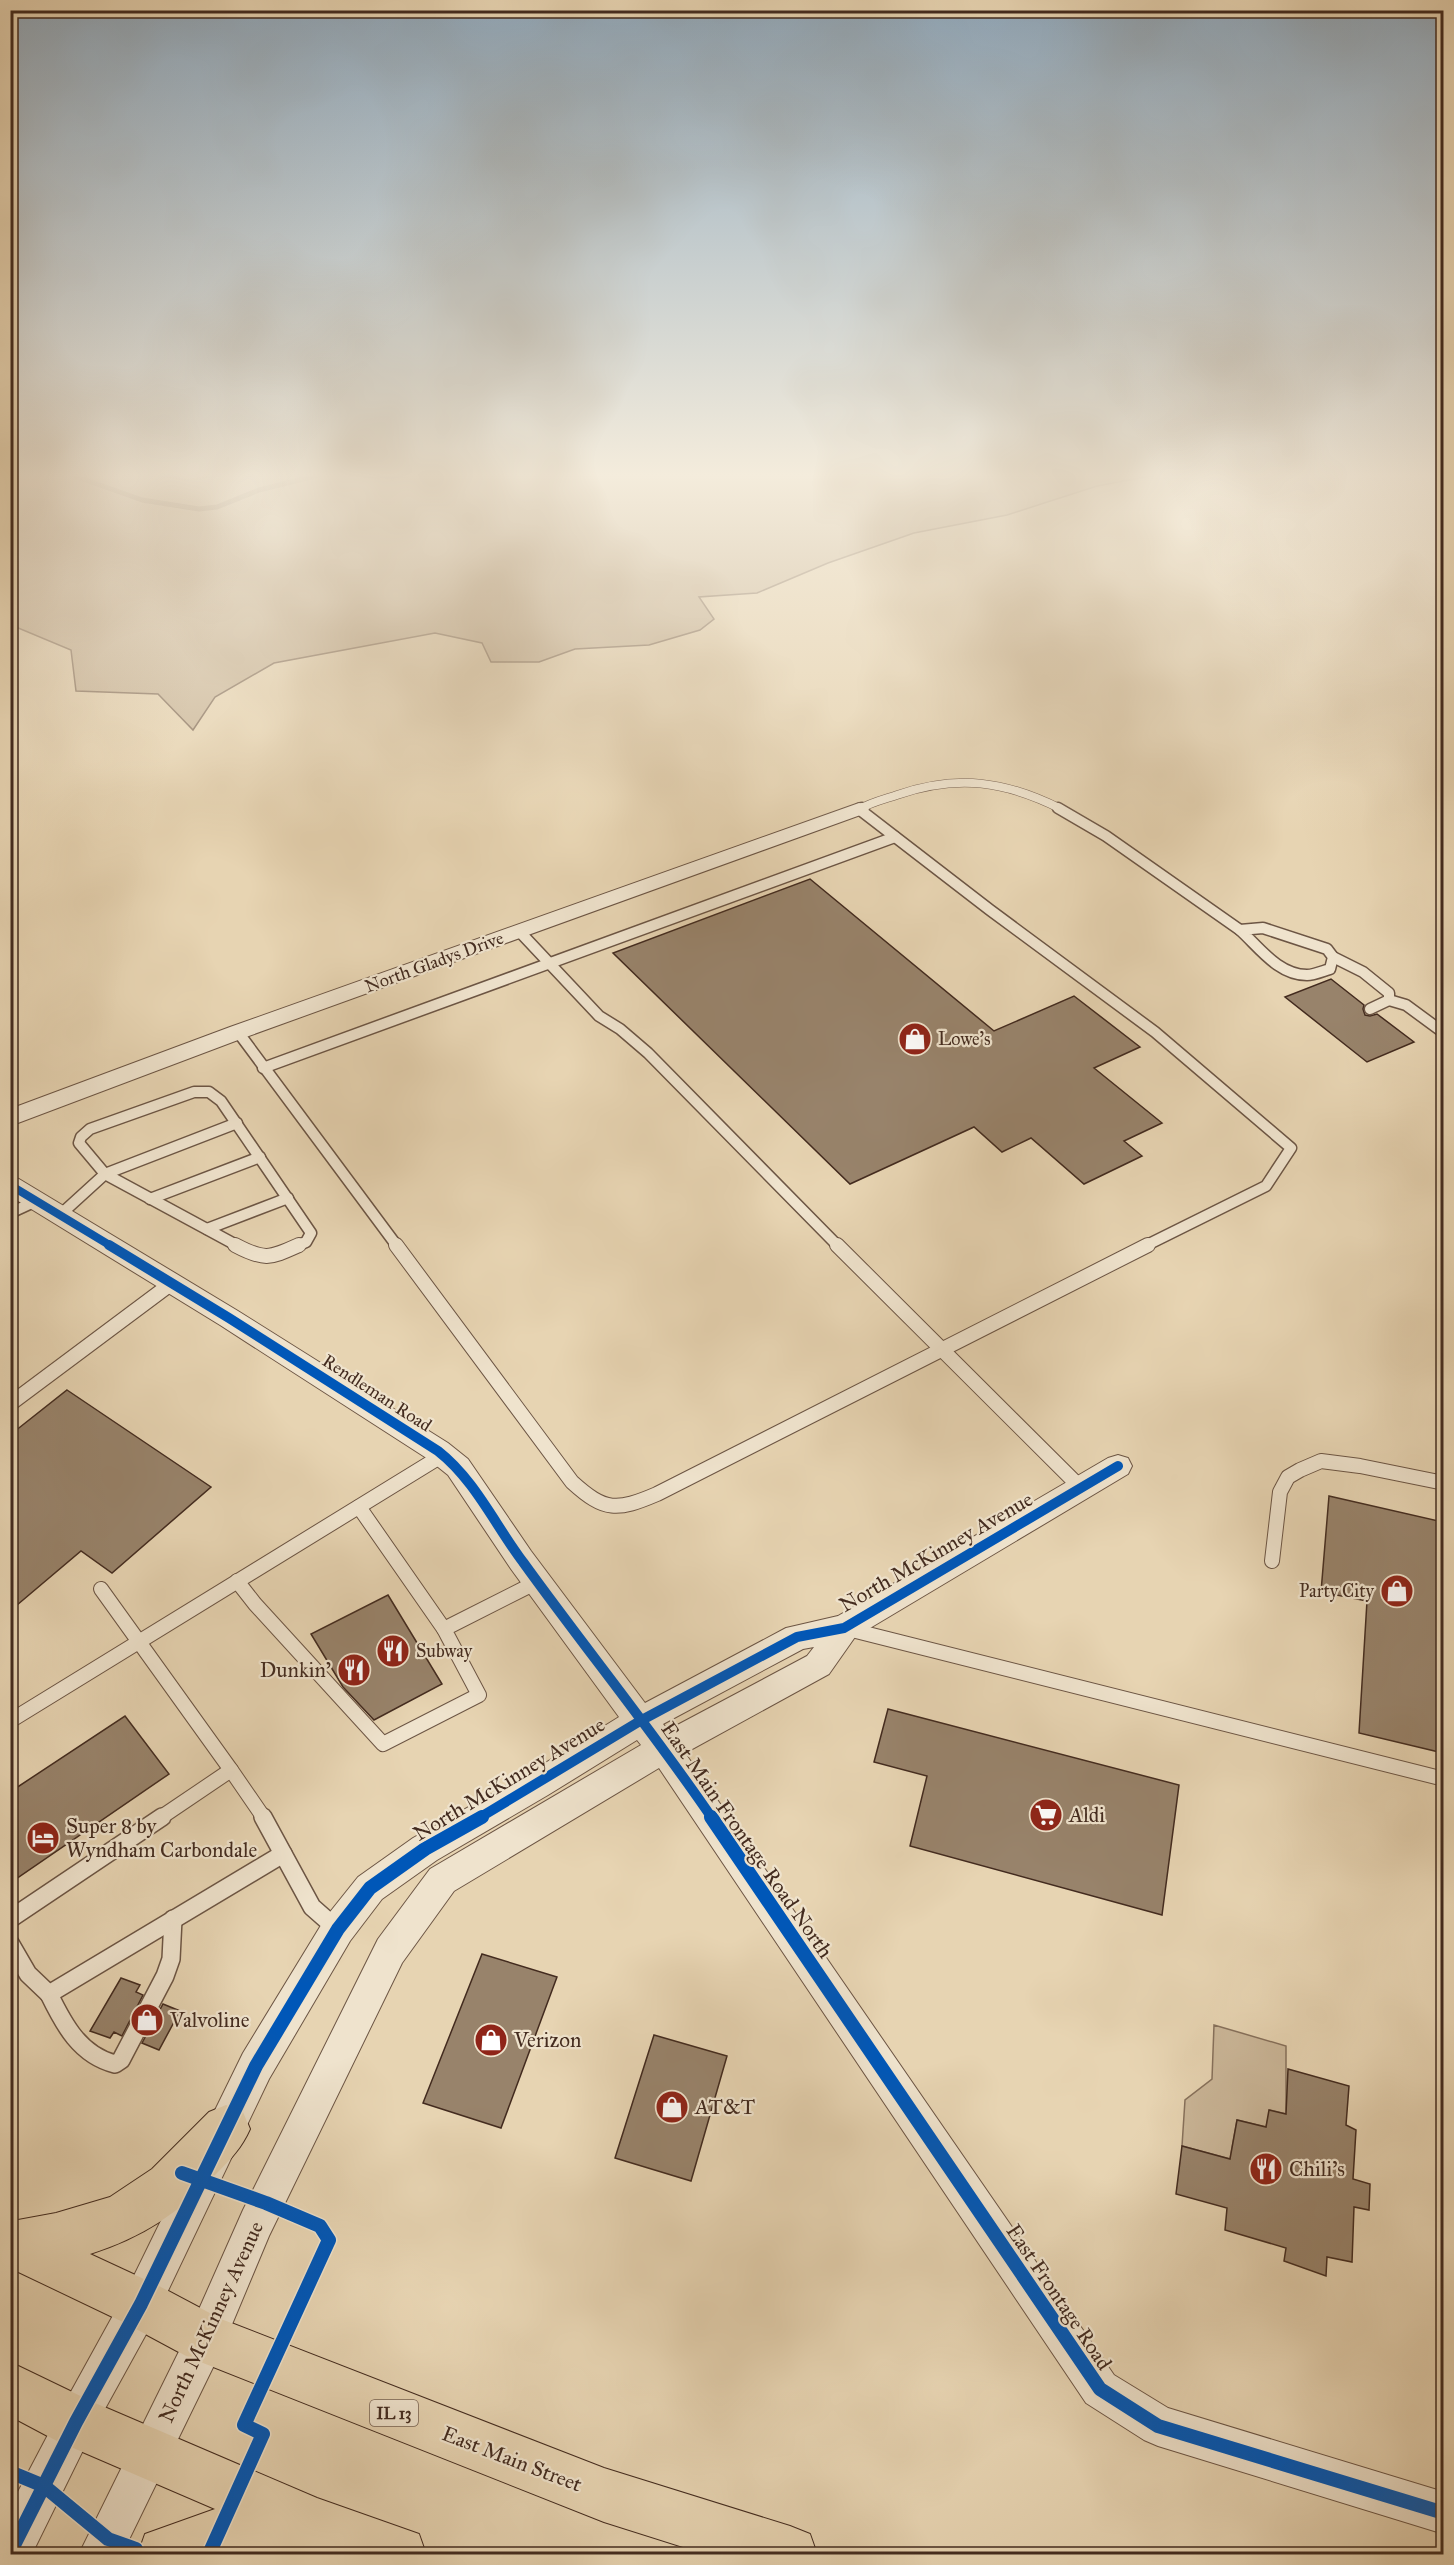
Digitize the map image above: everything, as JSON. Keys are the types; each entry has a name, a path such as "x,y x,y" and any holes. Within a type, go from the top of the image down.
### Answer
{"highway":[{"path":"14,2243 80,2234 123,2218 160,2195 226,2129"},
{"name":"East Main Street","path":"14,2243 141,2304 206,2339 604,2495 790,2554"},
{"path":"10,2388 76,2422 304,2520 399,2554"},
{"path":"165,2554 218,2535 304,2520"}],"street":[{"name":"North Gladys Drive","path":"10,1118 238,1032 859,809"},
{"name":"Rendleman Road","path":"10,1185 172,1283 443,1455 458,1467 537,1582 640,1721"},
{"name":"North McKinney Avenue","path":"10,2553 76,2422 141,2304 256,2066 338,1929 370,1887 425,1849 537,1785 640,1721 797,1636 844,1628 1118,1466"},
{"name":"North McKinney Avenue","path":"100,2554 206,2339 256,2223 390,1951 442,1880 664,1748 818,1665 844,1628"},
{"name":"East Main Frontage Road North","path":"640,1721 664,1748 823,1981"},
{"name":"East Frontage Road","path":"823,1981 1100,2389 1158,2426 1443,2513"}],"lane":[{"path":"238,1032 572,1482 599,1505 613,1508 632,1505 657,1494 939,1349 1266,1186 1292,1148 1155,1032 859,809 895,794 936,784 974,782 1012,789 1051,804 1101,834 1240,930 1278,968 1305,975 1330,969 1334,957"},
{"path":"263,1068 895,837"},
{"path":"1240,930 1263,928 1327,949 1334,957 1352,964 1372,977 1389,993 1389,1000"},
{"path":"519,931 599,1016 620,1029 648,1053 939,1349 986,1392 1081,1488"},
{"path":"1370,1009 1389,1000 1406,1005 1440,1030"},
{"path":"206,1091 216,1094 237,1123 311,1233 306,1242 271,1257 260,1256 239,1247 105,1174 79,1143 81,1137 90,1130 194,1092 206,1091"},
{"path":"60,1215 105,1174 237,1123"},
{"path":"150,1199 260,1157"},
{"path":"207,1229 288,1198"},
{"path":"10,1213 36,1200"},
{"path":"10,1404 172,1283"},
{"path":"10,1720 443,1455"},
{"path":"1272,1561 1280,1492 1288,1477 1300,1470 1321,1461 1360,1466 1443,1483"},
{"path":"237,1581 255,1604 383,1744 479,1695 444,1629 359,1507"},
{"path":"444,1629 537,1582"},
{"path":"100,1589 261,1811 312,1907 338,1929"},
{"path":"844,1628 1443,1779"},
{"path":"10,1919 231,1770"},
{"path":"49,1994 283,1854"},
{"path":"10,1943 28,1974 49,1994 76,2043 108,2063 115,2064 121,2060 165,1977 171,1959 173,1919"}],"shaded area":[{"path":"11,595 732,595 699,597 714,619 700,630 649,645 575,649 539,662 491,662 482,643 435,633 274,663 215,697 193,730 158,694 76,691 71,650 11,625"},
{"path":"1214,2025 1286,2046 1286,2114 1270,2110 1266,2127 1237,2120 1230,2159 1182,2146 1185,2100 1212,2079"}],"building":[{"name":"Lowe's","path":"810,879 994,1031 1074,996 1140,1047 1094,1068 1162,1123 1124,1141 1142,1156 1084,1184 1031,1138 1002,1152 974,1127 850,1184 613,953"},
{"path":"1331,979 1364,1005 1365,1015 1377,1014 1414,1042 1367,1062 1285,997"},
{"path":"67,1390 211,1487 112,1573 81,1551 10,1611 10,1435"},
{"path":"1329,1496 1443,1522 1443,1753 1359,1733 1367,1601 1321,1592"},
{"path":"388,1595 442,1684 374,1720 343,1687 311,1634"},
{"name":"Aldi","path":"888,1709 1179,1785 1162,1915 910,1846 927,1776 874,1762"},
{"name":"Super 8 by Wyndham Carbondale","path":"125,1716 169,1774 10,1883 10,1792"},
{"name":"Verizon","path":"482,1954 557,1977 501,2128 423,2103"},
{"path":"121,1978 140,1985 136,1992 143,1995 122,2036 114,2032 110,2038 90,2031"},
{"path":"163,2004 180,2011 159,2050 142,2043"},
{"name":"AT&T","path":"654,2035 727,2056 691,2181 615,2158"},
{"name":"Chili's","path":"1288,2069 1349,2086 1346,2125 1356,2130 1353,2179 1370,2184 1369,2210 1354,2207 1352,2262 1327,2257 1326,2276 1284,2261 1286,2248 1225,2230 1227,2208 1176,2194 1182,2146 1230,2159 1237,2120 1266,2127 1269,2110 1286,2114"}],"cycle path":[{"path":"10,1185 229,1318 438,1451 458,1467 521,1560 640,1721 664,1748 1100,2389 1158,2426 1444,2513"},
{"path":"10,2553 76,2422 141,2304 256,2066 338,1929 370,1888 425,1849 537,1785 640,1721 797,1637 844,1628 1118,1466"},
{"path":"182,2173 266,2203 320,2226 329,2240 244,2425 263,2434 209,2554"},
{"path":"10,2472 44,2486 108,2539 136,2549 138,2554"}],"place":[{"name":"Lowe's","path":"915,1039"},
{"name":"Party City","path":"1397,1591"},
{"name":"Subway","path":"393,1651"},
{"name":"Dunkin'","path":"354,1670"},
{"name":"Aldi","path":"1046,1815"},
{"name":"Super 8 by Wyndham Carbondale","path":"43,1838"},
{"name":"Valvoline","path":"147,2020"},
{"name":"Verizon","path":"491,2040"},
{"name":"AT&T","path":"672,2107"},
{"name":"Chili's","path":"1266,2169"}]}
